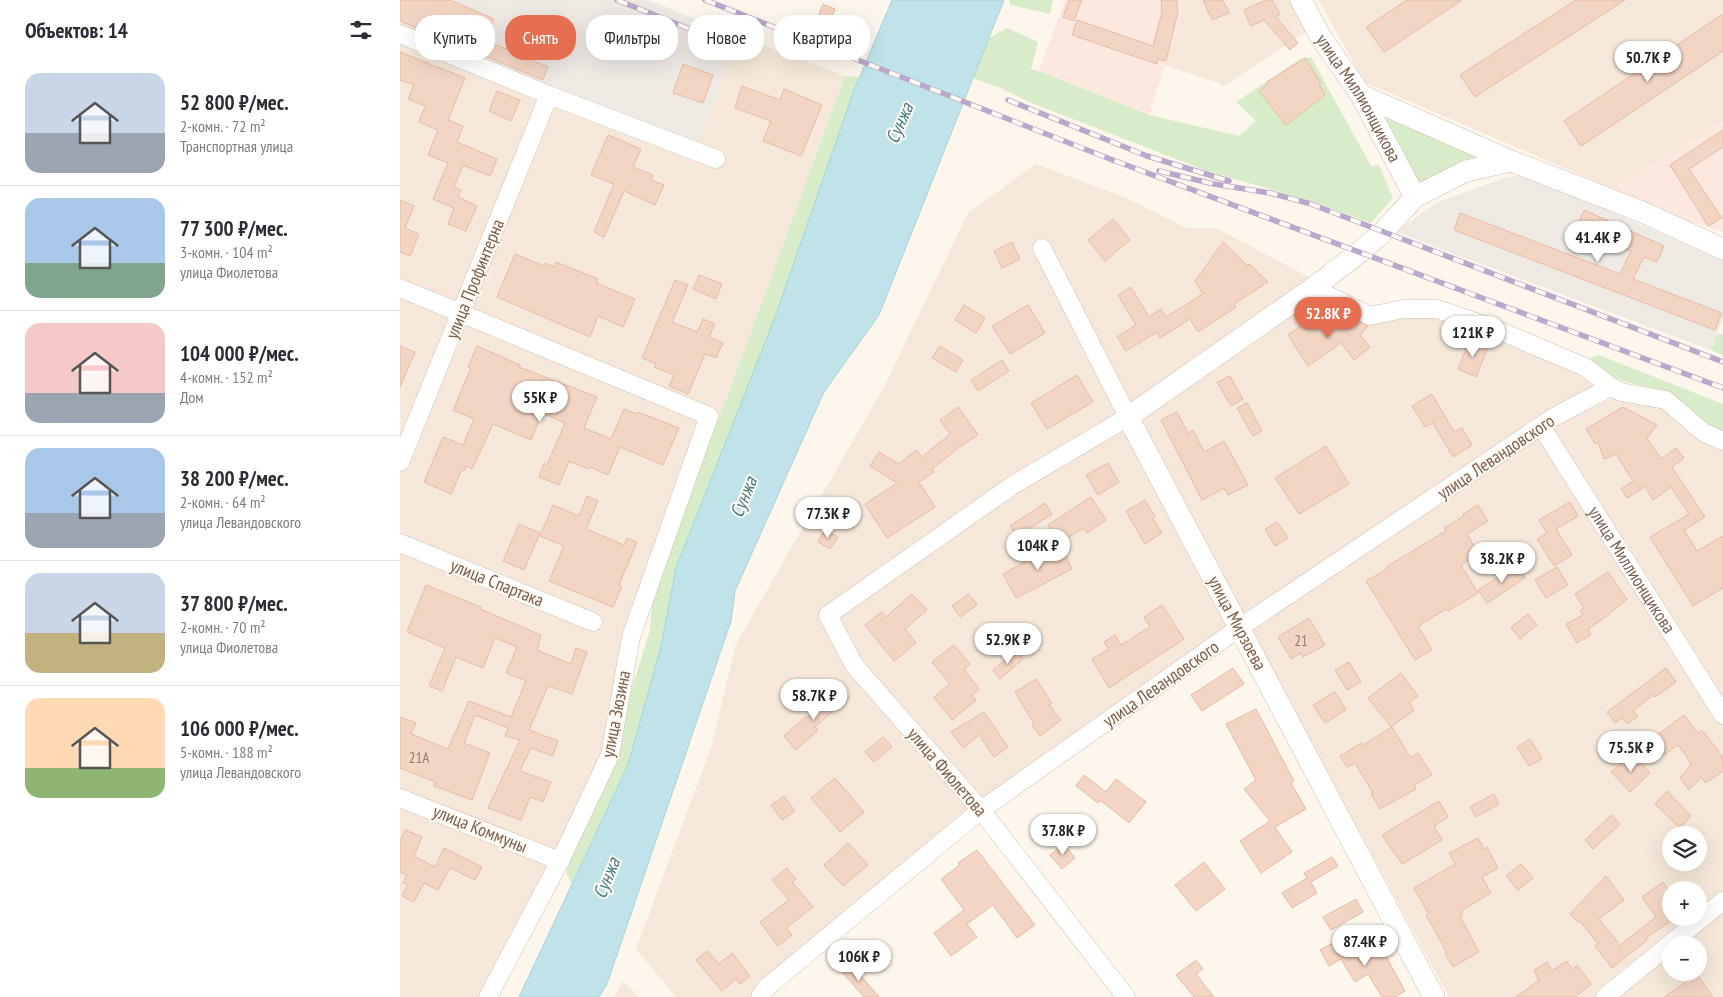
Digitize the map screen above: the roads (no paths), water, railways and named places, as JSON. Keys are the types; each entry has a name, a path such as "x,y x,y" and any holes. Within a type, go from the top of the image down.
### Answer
{"street":[{"name":"улица Миллионщикова","path":"1301,0 1320,36 1361,95 1415,198"},
{"path":"400,34 549,95 716,159"},
{"name":"улица Профинтерна","path":"400,462 549,95"},
{"path":"1361,95 1511,161 1640,211 1723,249"},
{"path":"1128,417 1313,288 1383,232 1415,198 1466,171 1511,161"},
{"name":"улица Мирзоева","path":"1042,248 1128,417 1434,997"},
{"path":"400,288 461,313"},
{"path":"1313,288 1370,316 1403,309 1437,309 1493,328 1585,367 1611,387 1621,392 1666,400 1703,432 1723,441"},
{"name":"улица Зюзина","path":"461,313 709,416 631,637 610,756 560,861 488,997"},
{"name":"улица Левандовского","path":"760,997 767,987 981,810 1239,628 1541,426 1611,387"},
{"name":"улица Фиолетова","path":"1126,997 981,810 854,665 828,615 1013,485 1128,417"},
{"name":"улица Миллионщикова","path":"1541,426 1723,715"},
{"name":"улица Спартака","path":"400,543 593,622"},
{"name":"улица Коммуны","path":"400,798 560,861"},
{"path":"1606,997 1723,901"}],"water":[{"name":"Сунжа","path":"892,0 1004,0 879,315 824,392 735,591 731,621 607,984 599,997 519,997 628,765 661,646 676,568 775,317 853,93 867,60 870,60 870,52"}],"railway":[{"path":"617,0 688,28"},
{"path":"705,0 1110,159 1723,388"},
{"path":"1008,100 1147,156 1229,181"},
{"path":"1159,171 1214,184 1270,193 1311,204 1723,362"}]}
